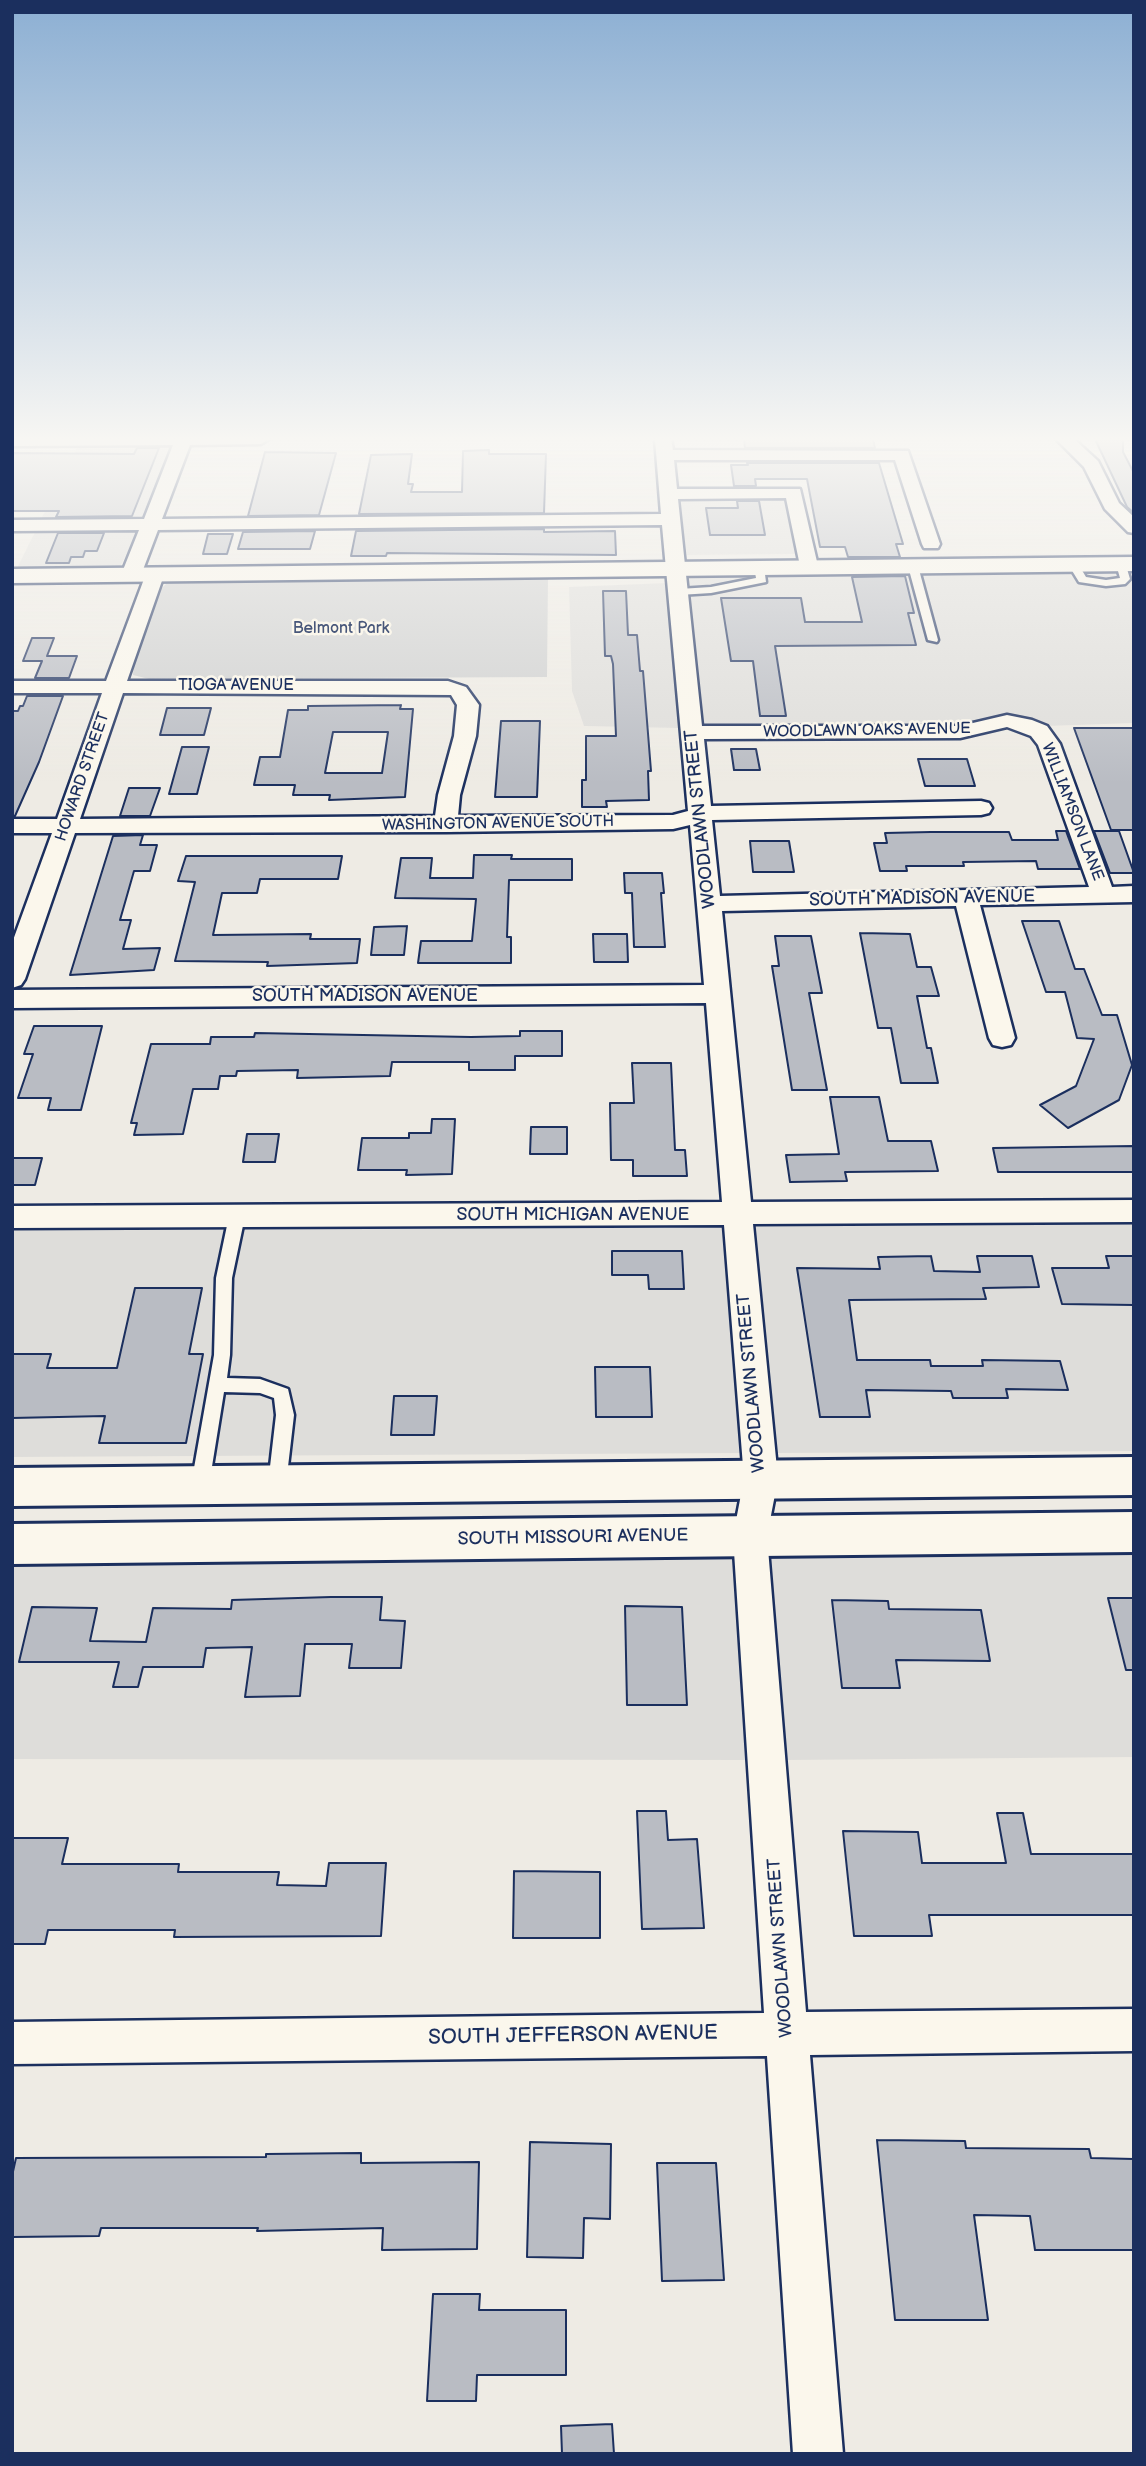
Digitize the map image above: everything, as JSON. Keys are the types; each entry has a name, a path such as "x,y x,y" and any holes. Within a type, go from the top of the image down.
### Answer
{"main road":[{"path":"12,1487 1134,1476"},
{"name":"SOUTH MISSOURI AVENUE","path":"12,1544 1134,1532"}],"street":[{"name":"HOWARD STREET","path":"12,979 115,687 146,554"},
{"name":"WOODLAWN STREET","path":"675,554 718,994 761,1479 750,1536 818,2454"},
{"path":"807,554 809,566"},
{"path":"12,576 678,581 759,567 1128,564"},
{"name":"TIOGA AVENUE","path":"12,687 432,686 459,691 468,705 465,736 449,794 446,825"},
{"name":"WOODLAWN OAKS AVENUE","path":"692,733 960,732 1007,721 1039,731"},
{"name":"WILLIAMSON LANE","path":"1039,731 1049,744 1103,894"},
{"name":"WASHINGTON AVENUE SOUTH","path":"12,826 673,822 719,811 981,808"},
{"name":"SOUTH MADISON AVENUE","path":"709,904 1134,894"},
{"path":"966,898 1002,1038"},
{"name":"SOUTH MADISON AVENUE","path":"12,999 718,994"},
{"name":"SOUTH MICHIGAN AVENUE","path":"12,1217 1134,1211"},
{"name":"SOUTH JEFFERSON AVENUE","path":"12,2043 1134,2030"}],"lane":[{"path":"913,566 933,640"},
{"path":"200,1485 222,1355 224,1278 237,1216"},
{"path":"217,1385 260,1386 282,1394 285,1415 277,1484"}],"shaded area":[{"path":"24,554 126,554 118,571 15,572"},
{"path":"687,554 788,554 687,555"},
{"path":"1134,568 1134,723 1046,726 1001,716 956,726 703,727 687,574"},
{"path":"668,583 680,728 584,726 572,691 569,587"},
{"path":"1134,1223 1134,1451 776,1453 754,1225"},
{"path":"723,1225 742,1453 12,1457 12,1229"},
{"path":"1134,1547 1134,1757 787,1760 769,1550"},
{"path":"733,1551 747,1760 12,1759 12,1559"}],"green space":[{"name":"Belmont Park","path":"548,578 547,677 149,679 133,675 134,662 159,591 166,584 179,581"}],"building":[{"path":"50,554 84,554 83,557 71,557 69,563 46,563"},
{"path":"351,554 387,554 386,556"},
{"path":"511,554 616,554 616,555"},
{"path":"847,554 899,554 900,557 848,557"},
{"path":"905,576 914,613 908,613 916,645 775,646 786,716 760,716 753,661 731,661 721,598 801,598 805,622 862,622 852,577"},
{"path":"603,591 626,591 628,635 637,635 640,671 643,671 651,771 648,771 649,800 606,801 607,807 582,807 582,780 586,780 586,736 616,736 613,664 611,656 605,656"},
{"path":"32,638 54,638 47,656 77,656 69,678 35,678 42,661 23,661"},
{"path":"27,696 63,696 39,762 15,816 12,816 12,711 18,711 20,706 23,706"},
{"path":"401,705 400,709 413,709 405,797 329,800 330,795 293,795 295,785 254,785 260,757 280,757 288,710 308,710 308,706","holes":["333,732 388,732 382,773 325,773"]},
{"path":"167,708 211,708 204,735 160,735"},
{"path":"501,721 540,721 537,797 495,797"},
{"path":"1074,728 1134,728 1134,830 1111,830"},
{"path":"182,747 209,747 197,794 169,794"},
{"path":"731,749 756,749 760,770 734,770"},
{"path":"918,759 967,759 975,786 925,786"},
{"path":"129,788 160,788 150,816 120,816"},
{"path":"1056,831 1066,831 1080,869 1038,869 1036,861 963,862 964,866 906,866 907,871 880,871 874,843 887,843 885,833 1009,832 1012,840 1058,840"},
{"path":"1094,831 1119,831 1134,873 1110,873"},
{"path":"143,835 140,845 157,845 150,871 134,871 120,920 131,920 123,949 160,948 154,970 70,975 113,836"},
{"path":"750,841 789,841 794,872 753,872"},
{"path":"474,855 512,855 511,859 572,859 572,880 509,880 507,937 511,937 511,963 418,963 421,941 472,941 476,899 395,898 401,858 432,858 430,878 473,878"},
{"path":"186,856 342,856 338,879 260,879 257,893 222,893 213,935 311,934 310,939 360,939 357,963 267,966 268,962 175,961 195,882 178,881"},
{"path":"624,873 662,873 665,947 634,947 632,893 625,893"},
{"path":"1022,921 1059,921 1075,969 1084,969 1102,1015 1117,1015 1132,1065 1119,1100 1068,1128 1040,1105 1076,1086 1094,1039 1077,1038 1065,992 1046,992"},
{"path":"407,926 404,955 371,955 374,927"},
{"path":"860,933 910,934 917,967 931,967 939,996 917,996 927,1048 931,1048 938,1083 901,1083 891,1028 878,1028"},
{"path":"593,934 627,934 628,962 594,962"},
{"path":"775,936 811,936 822,993 809,993 827,1090 792,1090 772,966 779,966"},
{"path":"34,1026 102,1026 81,1110 48,1110 51,1098 18,1098 33,1054 24,1054"},
{"path":"520,1031 562,1031 562,1056 515,1056 515,1070 469,1070 469,1062 392,1062 390,1076 297,1078 298,1070 237,1071 236,1076 220,1076 218,1089 193,1089 183,1134 134,1135 137,1123 131,1123 151,1044 210,1044 211,1037 254,1037 255,1033 471,1037 520,1036"},
{"path":"632,1063 671,1063 675,1150 685,1150 687,1176 633,1176 633,1160 611,1160 610,1103 634,1103"},
{"path":"830,1097 879,1097 888,1141 931,1141 938,1171 845,1172 847,1181 790,1182 786,1155 839,1154"},
{"path":"432,1119 455,1119 452,1174 406,1175 407,1170 358,1170 362,1138 409,1138 409,1133 431,1133"},
{"path":"531,1127 567,1127 567,1154 530,1154"},
{"path":"247,1134 279,1134 275,1162 243,1162"},
{"path":"1134,1146 1134,1172 998,1172 993,1148"},
{"path":"12,1158 42,1158 35,1185 12,1185"},
{"path":"612,1251 682,1251 684,1289 649,1289 648,1275 612,1275"},
{"path":"931,1256 934,1271 980,1272 977,1256 1032,1256 1039,1287 983,1288 986,1299 849,1300 857,1360 930,1360 931,1366 983,1366 982,1360 1060,1361 1068,1390 1006,1389 1008,1398 953,1398 951,1391 866,1390 870,1417 820,1417 797,1268 880,1269 878,1257"},
{"path":"1106,1256 1134,1256 1134,1305 1062,1304 1052,1268 1109,1268"},
{"path":"135,1288 202,1288 189,1354 203,1354 186,1443 99,1443 105,1416 12,1418 12,1354 51,1354 47,1368 117,1368"},
{"path":"595,1367 650,1367 652,1417 596,1417"},
{"path":"394,1396 437,1396 434,1435 391,1435"},
{"path":"382,1597 380,1620 405,1621 401,1668 349,1668 352,1644 305,1644 300,1696 245,1697 252,1647 206,1648 203,1667 143,1667 138,1687 113,1687 119,1662 19,1662 32,1607 97,1608 90,1641 146,1642 153,1608 231,1609 232,1600"},
{"path":"1108,1598 1134,1598 1134,1670 1126,1670"},
{"path":"832,1600 888,1601 889,1609 981,1610 990,1661 896,1660 900,1688 842,1688"},
{"path":"625,1606 682,1607 687,1705 627,1705"},
{"path":"637,1811 666,1811 668,1840 697,1839 704,1928 642,1929"},
{"path":"997,1813 1023,1813 1031,1854 1134,1854 1134,1915 929,1915 932,1936 854,1936 843,1831 918,1832 922,1863 1006,1863"},
{"path":"12,1838 68,1838 62,1864 179,1864 178,1872 279,1872 277,1885 326,1886 329,1863 386,1863 381,1936 174,1937 175,1930 48,1930 45,1944 12,1944"},
{"path":"514,1871 600,1872 600,1938 513,1938"},
{"path":"877,2140 965,2141 966,2148 1089,2149 1091,2158 1134,2159 1134,2250 1035,2250 1030,2216 974,2215 988,2320 895,2320"},
{"path":"530,2142 611,2144 610,2219 584,2218 583,2258 527,2257"},
{"path":"361,2153 361,2163 479,2162 477,2249 382,2250 383,2228 257,2231 258,2228 101,2228 99,2236 12,2237 12,2176 16,2158 266,2157 266,2154"},
{"path":"657,2163 716,2163 724,2280 662,2281"},
{"path":"433,2294 480,2294 479,2310 566,2310 566,2375 477,2375 476,2401 427,2401"},
{"path":"612,2424 614,2454 562,2454 561,2426"}]}
